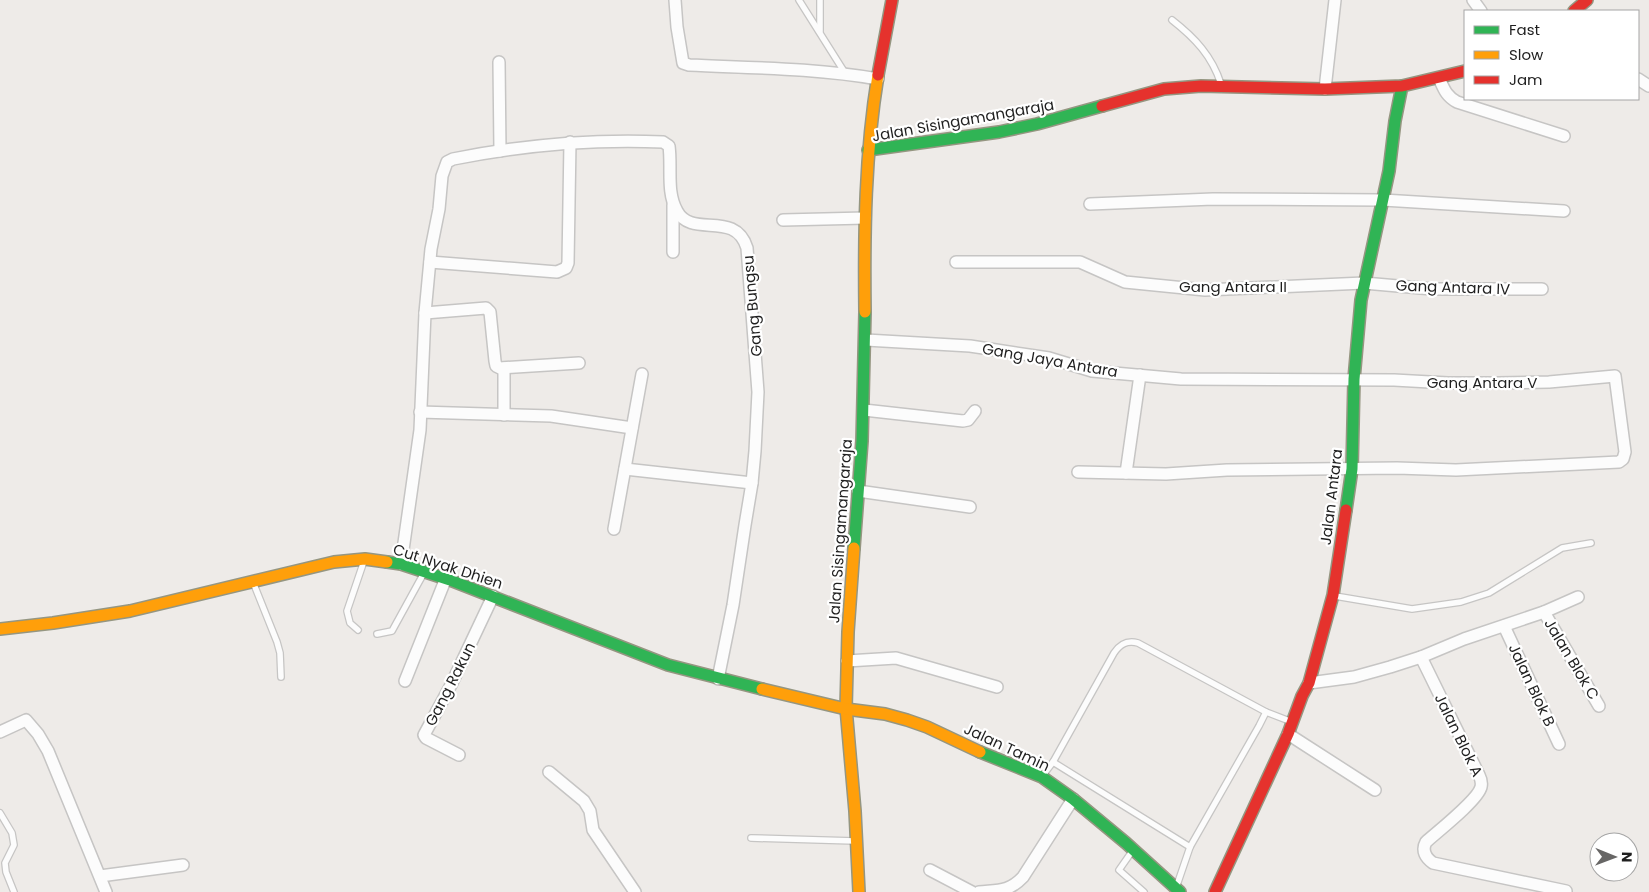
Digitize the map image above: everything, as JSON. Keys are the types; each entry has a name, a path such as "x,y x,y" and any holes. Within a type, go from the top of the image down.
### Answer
{"main road":[{"path":"868,150 892,0"},
{"path":"1575,10 1587,0"},
{"name":"Jalan Sisingamangaraja","path":"859,892 857,841 846,709 852,568 864,410 866,340 864,250 868,150 999,132 1037,124 1164,89 1222,87 1325,89 1402,86 1440,78 1464,70"},
{"name":"Jalan Antara","path":"1215,892 1288,734 1302,696 1309,683 1333,595 1352,469 1354,379 1364,283 1389,171 1395,121 1402,86"},
{"name":"Cut Nyak Dhien","path":"0,629 130,611 334,562 365,559 401,564 446,578 659,661 718,679 846,709"},
{"name":"Jalan Tamin","path":"846,709 885,714 907,720 1042,777 1073,799 1133,850 1177,891"}],"street":[{"path":"1325,89 1335,0"},
{"path":"675,3 683,63 845,73 878,79"},
{"path":"499,62 500,151"},
{"path":"1440,78 1446,94 1457,102 1564,136"},
{"name":"Gang Bungsu","path":"430,262 439,209 443,168 446,162 457,158 500,151 570,142 654,141 666,143 670,151 671,191 678,214 684,220 693,223 734,228 740,233 747,248 758,392 752,483 733,605 718,679"},
{"path":"401,564 420,430 425,313 430,262 557,272 566,268 568,263 570,142"},
{"path":"1090,204 1213,199 1383,200 1564,211"},
{"path":"673,201 673,252"},
{"path":"783,220 866,218"},
{"name":"Gang Antara II","path":"956,262 1080,262 1125,282 1206,290 1364,283"},
{"name":"Gang Antara IV","path":"1364,283 1432,289 1542,289"},
{"path":"425,313 486,308 488,310 494,361 496,366 500,368 579,363"},
{"name":"Gang Jaya Antara","path":"866,340 970,346 1049,358 1092,371 1181,379 1354,379"},
{"path":"504,368 504,415"},
{"path":"614,529 642,374"},
{"path":"1126,473 1140,375"},
{"name":"Gang Antara V","path":"1352,469 1456,470 1619,462 1623,459 1625,452 1616,377 1609,376 1549,382 1498,383 1354,379"},
{"path":"864,410 963,421 968,420 975,411"},
{"path":"420,412 551,416 632,428"},
{"path":"625,469 752,483"},
{"path":"1078,472 1166,474 1227,470 1352,469"},
{"path":"858,491 970,507"},
{"path":"404,681 446,578"},
{"name":"Gang Rakun","path":"459,755 426,738 424,735 451,685 493,596"},
{"path":"1309,683 1354,678 1420,657 1464,639 1544,612 1578,597"},
{"name":"Jalan Blok C","path":"1544,612 1599,706"},
{"name":"Jalan Blok B","path":"1504,626 1559,744"},
{"name":"Jalan Blok A","path":"1420,657 1480,775 1482,785 1468,805 1426,842 1424,851 1427,859 1433,862 1566,890"},
{"path":"847,661 896,658 997,687"},
{"path":"0,732 26,720 38,734 52,760 106,892"},
{"path":"1288,734 1375,790"},
{"path":"550,772 584,801 590,811 593,830 635,892"},
{"path":"979,892 1005,890 1015,885 1023,877 1073,799"},
{"path":"100,876 183,865"},
{"path":"930,870 972,892"}],"lane":[{"path":"799,0 845,73"},
{"path":"820,0 820,31"},
{"path":"1172,20 1188,33 1208,54 1215,66 1222,87"},
{"path":"1333,595 1412,609 1461,602 1489,593 1562,548 1591,543"},
{"path":"358,630 350,623 346,610 365,559"},
{"path":"378,634 392,631 425,571"},
{"path":"253,581 277,642 280,653 281,677"},
{"path":"1042,777 1053,762 1114,653 1118,647 1127,642 1138,643 1266,712 1292,722"},
{"path":"1177,891 1190,846 1255,735 1266,712"},
{"path":"1053,762 1190,846"},
{"path":"0,813 12,833 14,845 5,864 14,892"},
{"path":"751,838 857,841"},
{"path":"1133,850 1119,870 1144,892"}],"traffic: fast":[{"path":"1346,510 1352,469 1354,379 1361,300 1389,171 1395,121 1402,86"},
{"path":"868,150 999,132 1037,124 1102,106"},
{"path":"854,548 862,441 865,312"},
{"path":"387,562 401,564 450,580 668,665 762,689"},
{"path":"980,752 1042,777 1073,799 1126,843 1180,892"}],"traffic: slow":[{"path":"865,312 866,193 870,134 878,75"},
{"path":"854,548 848,632 846,708 855,811 859,892"},
{"path":"0,629 130,611 334,562 365,559 387,562"},
{"path":"762,689 846,709 885,714 907,720 927,727 980,752"}],"traffic: jam":[{"path":"878,75 892,0"},
{"path":"1575,10 1587,0"},
{"path":"1102,106 1164,89 1201,86 1325,89 1402,86 1464,71"},
{"path":"1215,892 1288,734 1302,696 1309,683 1333,595 1346,510"}]}
